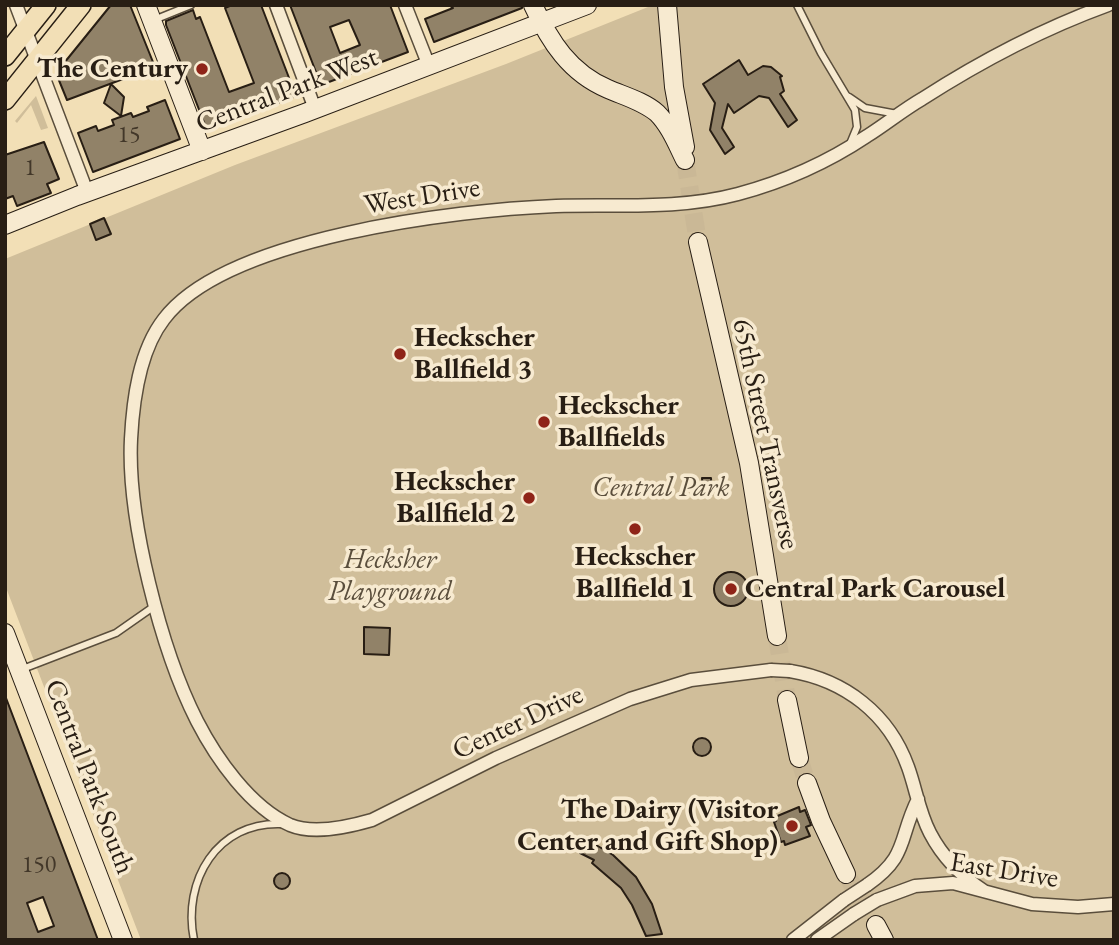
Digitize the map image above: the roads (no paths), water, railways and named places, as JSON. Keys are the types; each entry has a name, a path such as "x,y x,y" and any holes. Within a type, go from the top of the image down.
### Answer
{"main road":[{"path":"5,55 46,5"},
{"path":"5,100 81,5"},
{"path":"533,5 565,59 592,81 643,104 656,113 671,132 685,160 671,63 667,5"},
{"name":"Central Park West","path":"5,225 587,5"},
{"path":"149,13 158,51 202,150"},
{"name":"65th Street Transverse","path":"698,242 749,463 777,636"},
{"name":"Central Park South","path":"5,633 12,673 123,940"},
{"path":"787,700 799,758"},
{"path":"807,783 827,836 846,874"}],"street":[{"path":"16,5 88,192"},
{"path":"276,5 316,109"},
{"path":"405,5 429,66"},
{"name":"West Drive","path":"156,605 143,550 133,481 133,413 139,381 154,335 164,319 185,298 210,282 237,268 303,244 385,226 508,209 572,205 666,206 736,195 778,181 849,147 951,81 1031,37 1108,5"},
{"name":"Center Drive","path":"156,605 186,696 215,752 246,792 289,824 316,829 372,820 509,753 630,699 672,685 709,677 771,670 813,676 837,685 874,713 898,745 918,799"},
{"path":"793,940 844,900 886,872 897,858 910,815 918,799"},
{"path":"918,799 926,824 943,855 957,871 984,891"},
{"name":"East Drive","path":"817,940 877,900 915,886 953,883 1012,900 1045,905 1090,907 1114,904"}],"lane":[{"path":"149,13 191,5"},
{"path":"797,5 829,68 855,110 858,122 849,147"},
{"path":"848,96 865,108 898,114"},
{"path":"12,673 116,633 156,605"},
{"name":"Center Drive","path":"194,940 191,919 194,892 200,873 211,855 228,841 249,830 289,824"}],"tunnel":[{"path":"685,160 698,242"},
{"path":"777,636 787,700"},
{"path":"799,758 807,783"},
{"path":"846,874 876,925"}],"place":[{"name":"The Century","path":"202,69"},
{"name":"Heckscher Ballfield 3","path":"400,354"},
{"name":"Heckscher Ballfields","path":"544,422"},
{"name":"Heckscher Ballfield 2","path":"529,498"},
{"name":"Heckscher Ballfield 1","path":"635,529"},
{"name":"Central Park Carousel","path":"731,589"},
{"name":"The Dairy (Visitor Center and Gift Shop)","path":"792,826"}],"park label":[{"name":"Central Park","path":"661,488"},
{"name":"Hecksher Playground","path":"390,576"}]}
